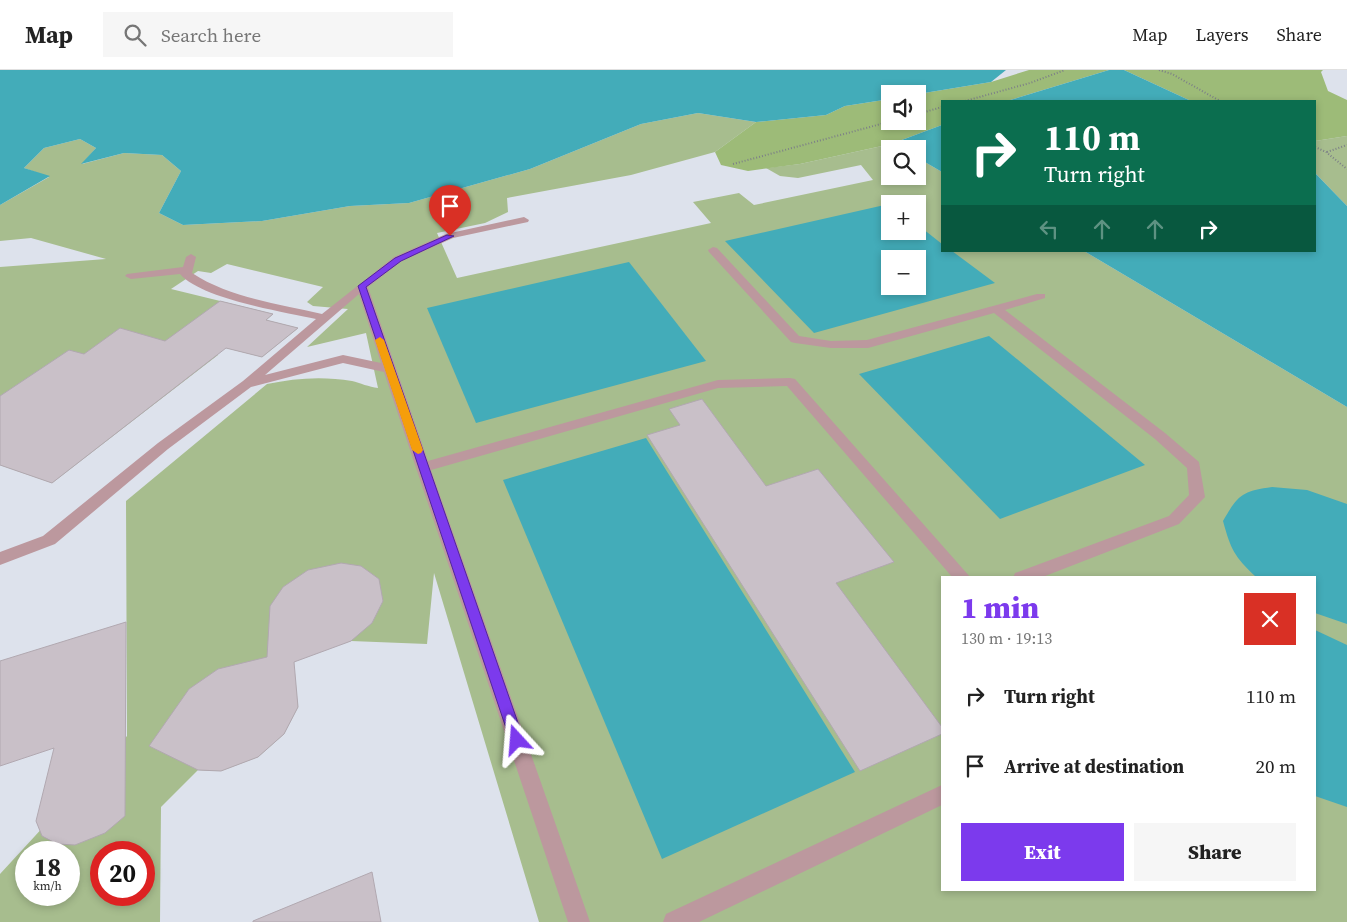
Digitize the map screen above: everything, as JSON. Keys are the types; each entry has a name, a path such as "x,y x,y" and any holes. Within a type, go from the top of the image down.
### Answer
{"lane":[{"path":"0,559 49,540 163,446 246,384 362,286 398,259 450,236 524,220"},
{"path":"713,250 795,339 813,343 840,346 868,344 1041,296"},
{"path":"191,257 186,274 195,282 218,291 325,318"},
{"path":"131,276 187,270"},
{"path":"362,286 389,370 424,467 579,922"},
{"path":"996,308 1160,436 1194,466 1197,498 1174,520 1026,576"},
{"path":"246,384 343,359 389,370"},
{"path":"424,467 718,384 790,382 961,576"},
{"path":"674,922 941,795"}],"path":[{"path":"968,100 1065,70"},
{"path":"1159,70 1172,74 1218,100"},
{"path":"926,112 941,107"},
{"path":"733,164 881,124"},
{"path":"1326,152 1347,146"},
{"path":"1316,147 1326,152 1347,169"}],"green space":[{"path":"1029,70 1109,70 1010,100 941,100 941,125 902,140 881,140 881,146 800,164 748,171 721,165 715,152 756,122 826,115 845,106 881,100 881,130 926,130 926,93 991,82"},
{"path":"1124,70 1323,70 1321,72 1328,91 1347,100 1347,136 1316,141 1316,100 1189,100"},
{"path":"698,113 756,122 715,152 631,175 507,198 508,212 485,223 437,233 457,278 711,223 693,202 739,193 754,205 873,180 861,165 798,178 780,176 766,168 800,164 881,146 881,185 926,185 926,163 941,171 941,252 1086,252 1347,407 1347,922 539,922 434,573 427,644 351,641 278,663 295,681 298,707 284,734 258,757 221,771 198,770 161,807 160,922 0,922 0,874 15,858 15,906 80,906 80,841 30,841 127,736 126,501 267,384 288,380 320,378 352,381 378,388 366,333 307,347 348,309 313,306 307,302 323,287 227,264 211,273 198,271 171,289 273,314 266,320 298,328 262,357 226,348 177,343 218,355 52,483 0,465 0,267 106,259 31,238 0,241 0,205 49,177 24,168 44,148 80,139 96,148 82,164 124,153 162,155 181,171 159,213 183,225 262,221 350,206 409,203 530,169 641,124"},
{"path":"1347,136 1347,206 1316,174 1316,141"}],"water":[{"path":"0,70 1006,70 991,82 926,93 926,85 881,85 881,100 845,106 826,115 756,122 698,113 641,124 530,169 409,203 350,206 262,221 183,225 159,213 181,171 162,155 124,153 81,164 96,148 80,139 44,148 24,168 50,176 0,205"},
{"path":"1109,70 1124,70 1189,100 1010,100"},
{"path":"941,125 941,171 926,163 926,140 902,140"},
{"path":"1316,174 1347,206 1347,407 1086,252 1316,252"},
{"path":"881,206 881,240 926,240 926,231 941,243 941,252 953,252 995,283 814,333 725,241"},
{"path":"629,262 706,361 476,423 427,308"},
{"path":"989,336 1145,465 1000,519 859,374"},
{"path":"646,438 855,772 662,859 503,480"},
{"path":"1272,487 1307,490 1347,504 1347,624 1316,613 1316,576 1255,576 1234,552 1223,521 1237,500 1254,490"},
{"path":"1316,630 1347,645 1347,807 1316,796"}],"building":[{"path":"220,301 273,314 266,320 298,328 262,357 226,348 52,483 0,465 0,396 69,350 84,354 120,328 165,341"},
{"path":"702,399 766,486 818,469 894,562 836,583 941,726 941,734 860,771 647,435 680,425 669,409"},
{"path":"341,563 361,566 379,579 383,601 372,623 351,641 294,662 298,707 284,734 258,757 221,771 198,770 149,746 189,689 218,669 267,657 270,606 283,587 308,570"},
{"path":"126,622 125,816 105,833 80,843 80,841 51,841 42,836 36,821 54,748 0,766 0,661"},
{"path":"372,872 381,922 253,922 253,921"}],"slow traffic":[{"path":"380,340 418,450"}],"route":[{"path":"450,236 398,259 362,286 389,370 517,740"}]}
